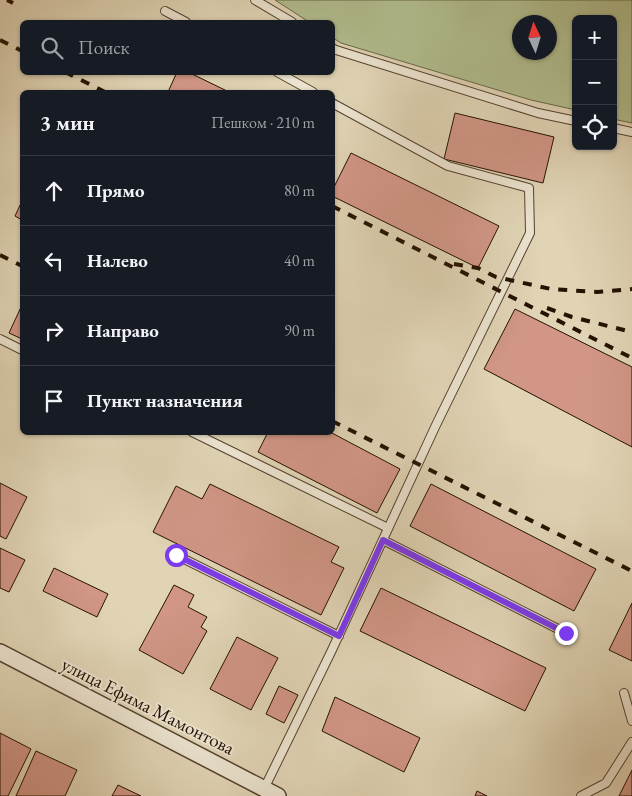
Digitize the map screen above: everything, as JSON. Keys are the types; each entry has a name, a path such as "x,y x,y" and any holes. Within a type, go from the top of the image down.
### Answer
{"street":[{"name":"улица Ефима Мамонтова","path":"0,652 262,792 278,796"}],"lane":[{"path":"255,0 289,20"},
{"path":"165,11 182,20"},
{"path":"335,50 538,113 572,120"},
{"path":"282,75 309,90"},
{"path":"262,792 339,636 436,425 530,233 529,188 448,166 335,105"},
{"path":"617,129 632,132"},
{"path":"0,339 20,349"},
{"path":"198,435 388,528"},
{"path":"383,540 566,633"},
{"path":"176,555 339,636"},
{"path":"624,693 632,721"},
{"path":"581,796 606,783 632,742"}],"green space":[{"path":"275,0 632,0 632,123 617,120 617,15 572,15 572,109 531,100 341,43 335,39 335,20 306,20"}],"building":[{"path":"176,75 194,75 225,90 169,90"},
{"path":"455,113 554,137 543,183 444,159"},
{"path":"351,153 499,226 478,268 335,197 335,185"},
{"path":"20,205 20,219 15,216"},
{"path":"20,309 20,338 9,333"},
{"path":"515,309 632,367 632,447 484,369"},
{"path":"266,435 335,435 400,469 377,513 258,452"},
{"path":"0,483 27,497 6,539 0,536"},
{"path":"210,484 339,547 331,562 344,568 321,615 153,532 176,486 202,499"},
{"path":"431,484 596,569 574,611 410,526"},
{"path":"0,548 25,560 9,592 0,588"},
{"path":"54,568 108,594 97,617 43,591"},
{"path":"174,585 194,595 188,607 207,617 201,627 207,631 183,674 139,650"},
{"path":"381,588 546,668 525,711 360,631"},
{"path":"632,603 632,661 609,650"},
{"path":"237,637 278,658 251,710 210,689"},
{"path":"279,686 298,695 284,723 266,714"},
{"path":"335,697 420,738 404,772 322,731"},
{"path":"0,733 31,749 8,796 0,796"},
{"path":"36,751 77,770 65,796 16,796"},
{"path":"632,770 632,796 619,796"},
{"path":"118,785 141,796 112,796"},
{"path":"477,791 487,796 475,796"}],"railway":[{"path":"7,0 13,3"},
{"path":"0,40 20,50"},
{"path":"71,75 101,90"},
{"path":"335,208 632,358"},
{"path":"0,255 20,265"},
{"path":"454,264 478,268 496,277 551,289 597,292 632,289"},
{"path":"547,308 572,317 632,332"},
{"path":"335,422 632,571"}],"route":[{"path":"176,555 339,636 383,540 566,633"}]}
